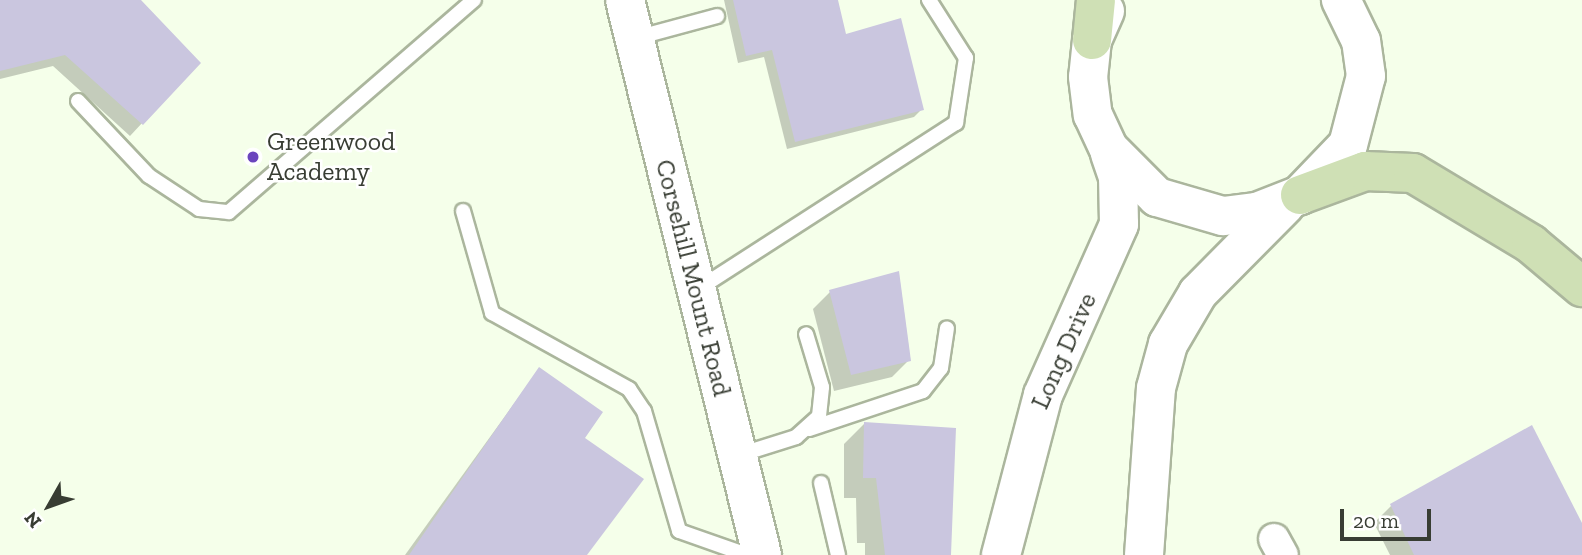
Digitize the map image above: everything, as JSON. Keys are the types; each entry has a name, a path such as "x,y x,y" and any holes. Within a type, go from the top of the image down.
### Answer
{"main road":[{"name":"Corsehill Mount Road","path":"625,0 762,555"},
{"path":"1096,0 1088,78 1093,115 1109,149 1157,197 1189,211 1245,214 1365,171 1413,173 1531,244 1582,287"},
{"path":"1093,40 1111,0"},
{"path":"1144,555 1156,388 1168,344 1198,293 1348,145 1362,111 1363,53 1346,3"},
{"name":"Long Drive","path":"1001,555 1043,395 1119,224 1118,177 1109,149"}],"lane":[{"path":"78,101 149,176 199,209 229,212 474,0"},
{"path":"696,289 956,123 966,58 929,0"},
{"path":"635,38 717,16"},
{"path":"463,211 492,313 629,389 644,411 679,531 747,555"},
{"path":"737,455 923,391 941,368 947,328"},
{"path":"806,334 823,403 809,429"},
{"path":"821,483 838,555"}],"building":[{"path":"0,0 141,0 201,63 143,125 65,55 0,71"},
{"path":"733,0 838,0 846,34 901,18 924,110 795,142 772,50 746,56"},
{"path":"899,271 911,361 851,375 829,290"},
{"path":"539,367 603,412 585,438 644,479 587,555 409,555"},
{"path":"864,422 956,428 951,555 885,555 876,478 863,478"},
{"path":"1532,425 1582,523 1582,555 1414,555 1390,504"}],"place":[{"name":"Greenwood Academy","path":"253,157"}]}
